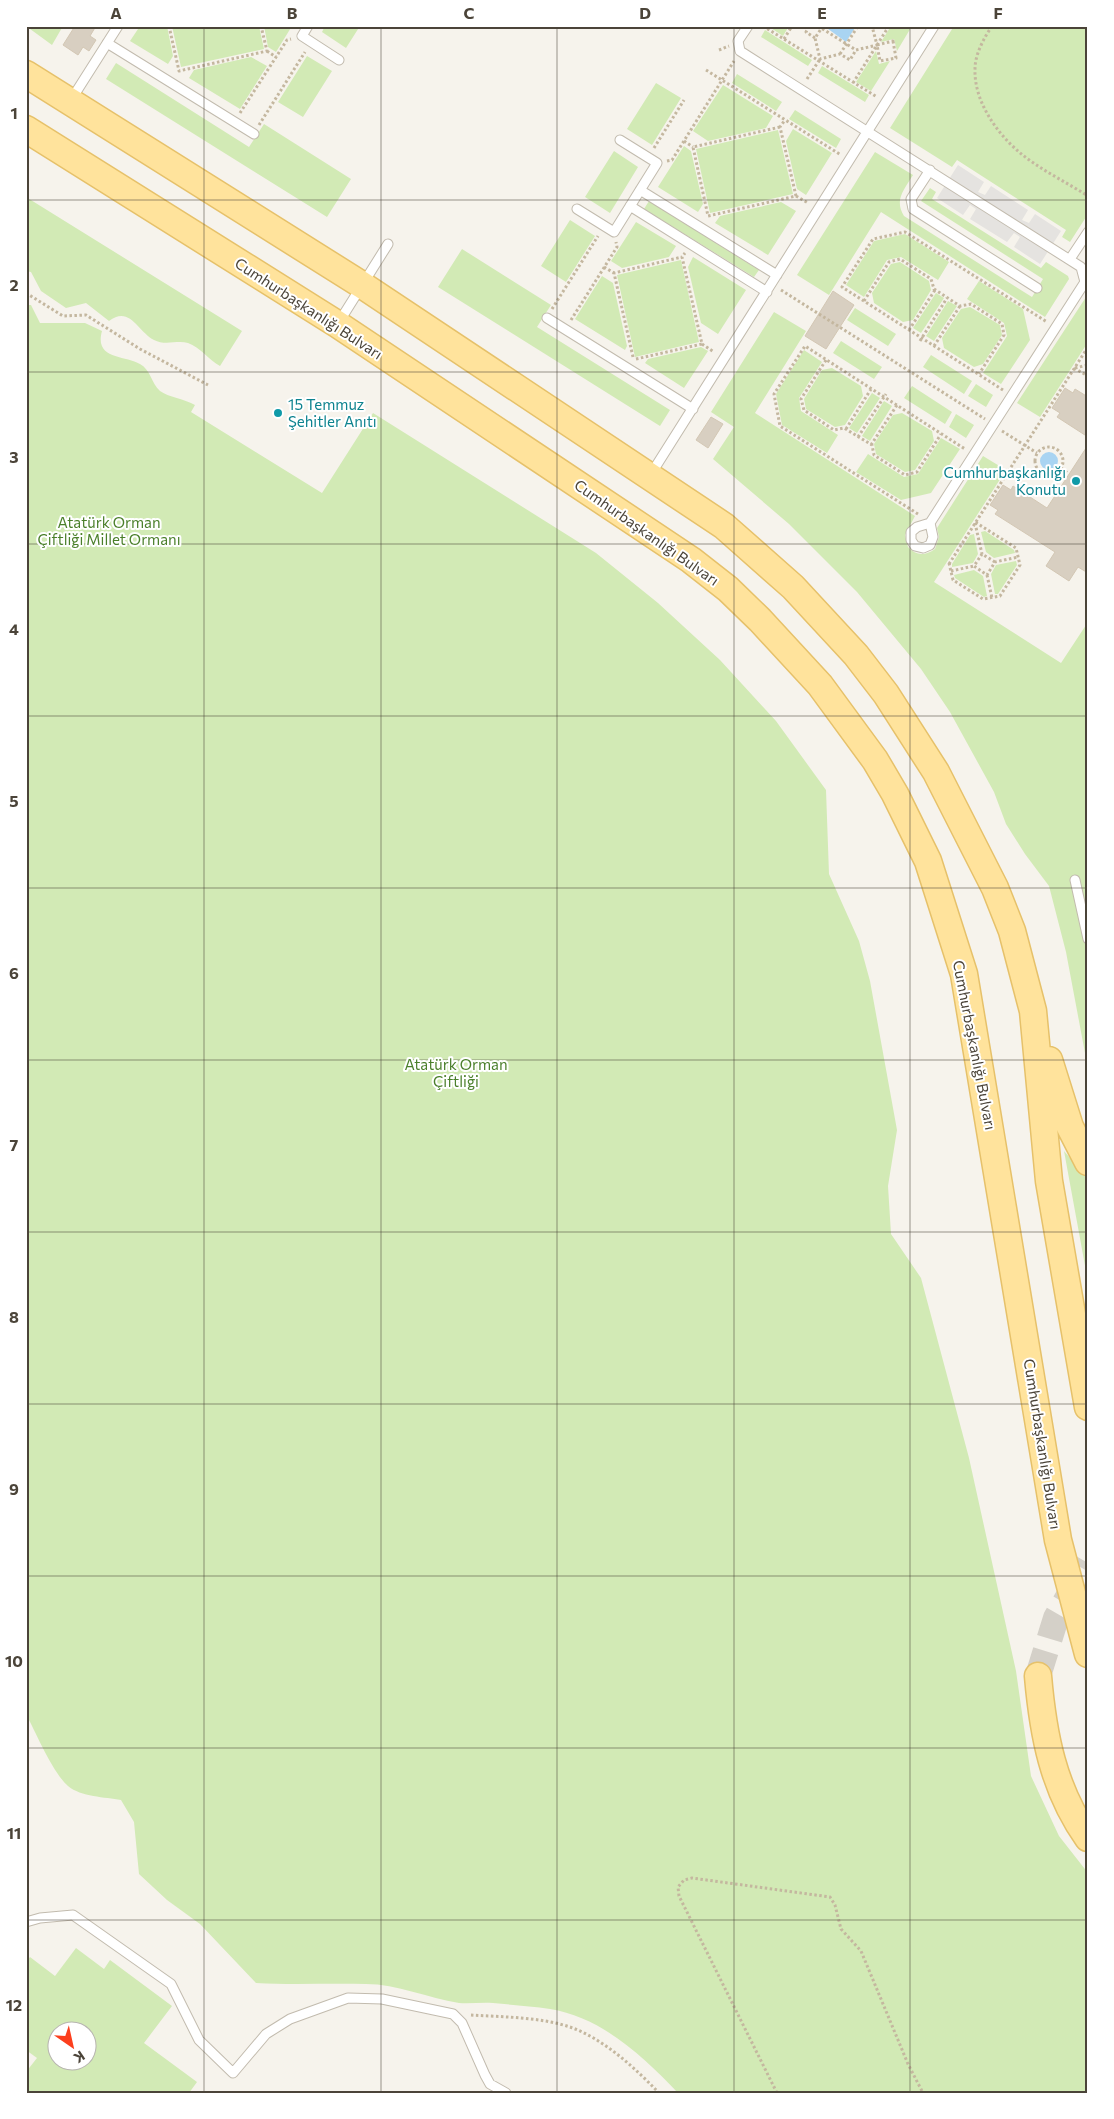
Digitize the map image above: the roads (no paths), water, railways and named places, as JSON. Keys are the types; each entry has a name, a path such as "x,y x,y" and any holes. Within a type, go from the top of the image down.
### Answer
{"main road":[{"path":"26,74 362,285 724,526 760,555 826,620 886,694 936,772 995,888 1012,931 1033,1011 1070,1127 1088,1162"},
{"name":"Cumhurbaşkanlığı Bulvarı","path":"26,129 337,324 691,560 728,590 760,620 820,685 854,729 895,794 928,861 964,974 1058,1540 1088,1654"},
{"path":"1033,1011 1049,1181 1088,1407"},
{"path":"1038,1676 1042,1723 1053,1769 1074,1819 1088,1838"}],"lane":[{"path":"70,102 118,26"},
{"path":"308,26 302,36 339,60"},
{"path":"748,26 738,41 740,51 1081,267 1085,282 931,522"},
{"path":"649,476 770,288 934,26"},
{"path":"107,43 254,134"},
{"path":"577,208 614,232 657,163 620,140"},
{"path":"930,170 911,199 913,209 1037,288"},
{"path":"640,190 778,275"},
{"path":"630,206 770,288"},
{"path":"1070,259 1088,232"},
{"path":"337,324 388,244"},
{"path":"546,318 693,409"},
{"path":"1075,880 1088,939"},
{"path":"26,1922 40,1918 74,1915 171,1984 199,2040 233,2073 266,2034 290,2019 348,1998 382,1999 453,2014 462,2023 484,2075 490,2084 506,2093"}],"water":[{"path":"824,26 856,26 846,42"},
{"path":"1049,452 1055,455 1058,461 1055,467 1049,470 1043,467 1040,461 1043,455"}],"tunnel":[{"path":"1038,1676 1056,1618 1088,1563"}],"place":[{"name":"15 Temmuz Şehitler Anıtı","path":"278,413"},
{"name":"Cumhurbaşkanlığı Konutu","path":"1076,481"}],"park label":[{"name":"Atatürk Orman Çiftliği Millet Ormanı","path":"109,530"},
{"name":"Atatürk Orman Çiftliği","path":"456,1072"}]}
